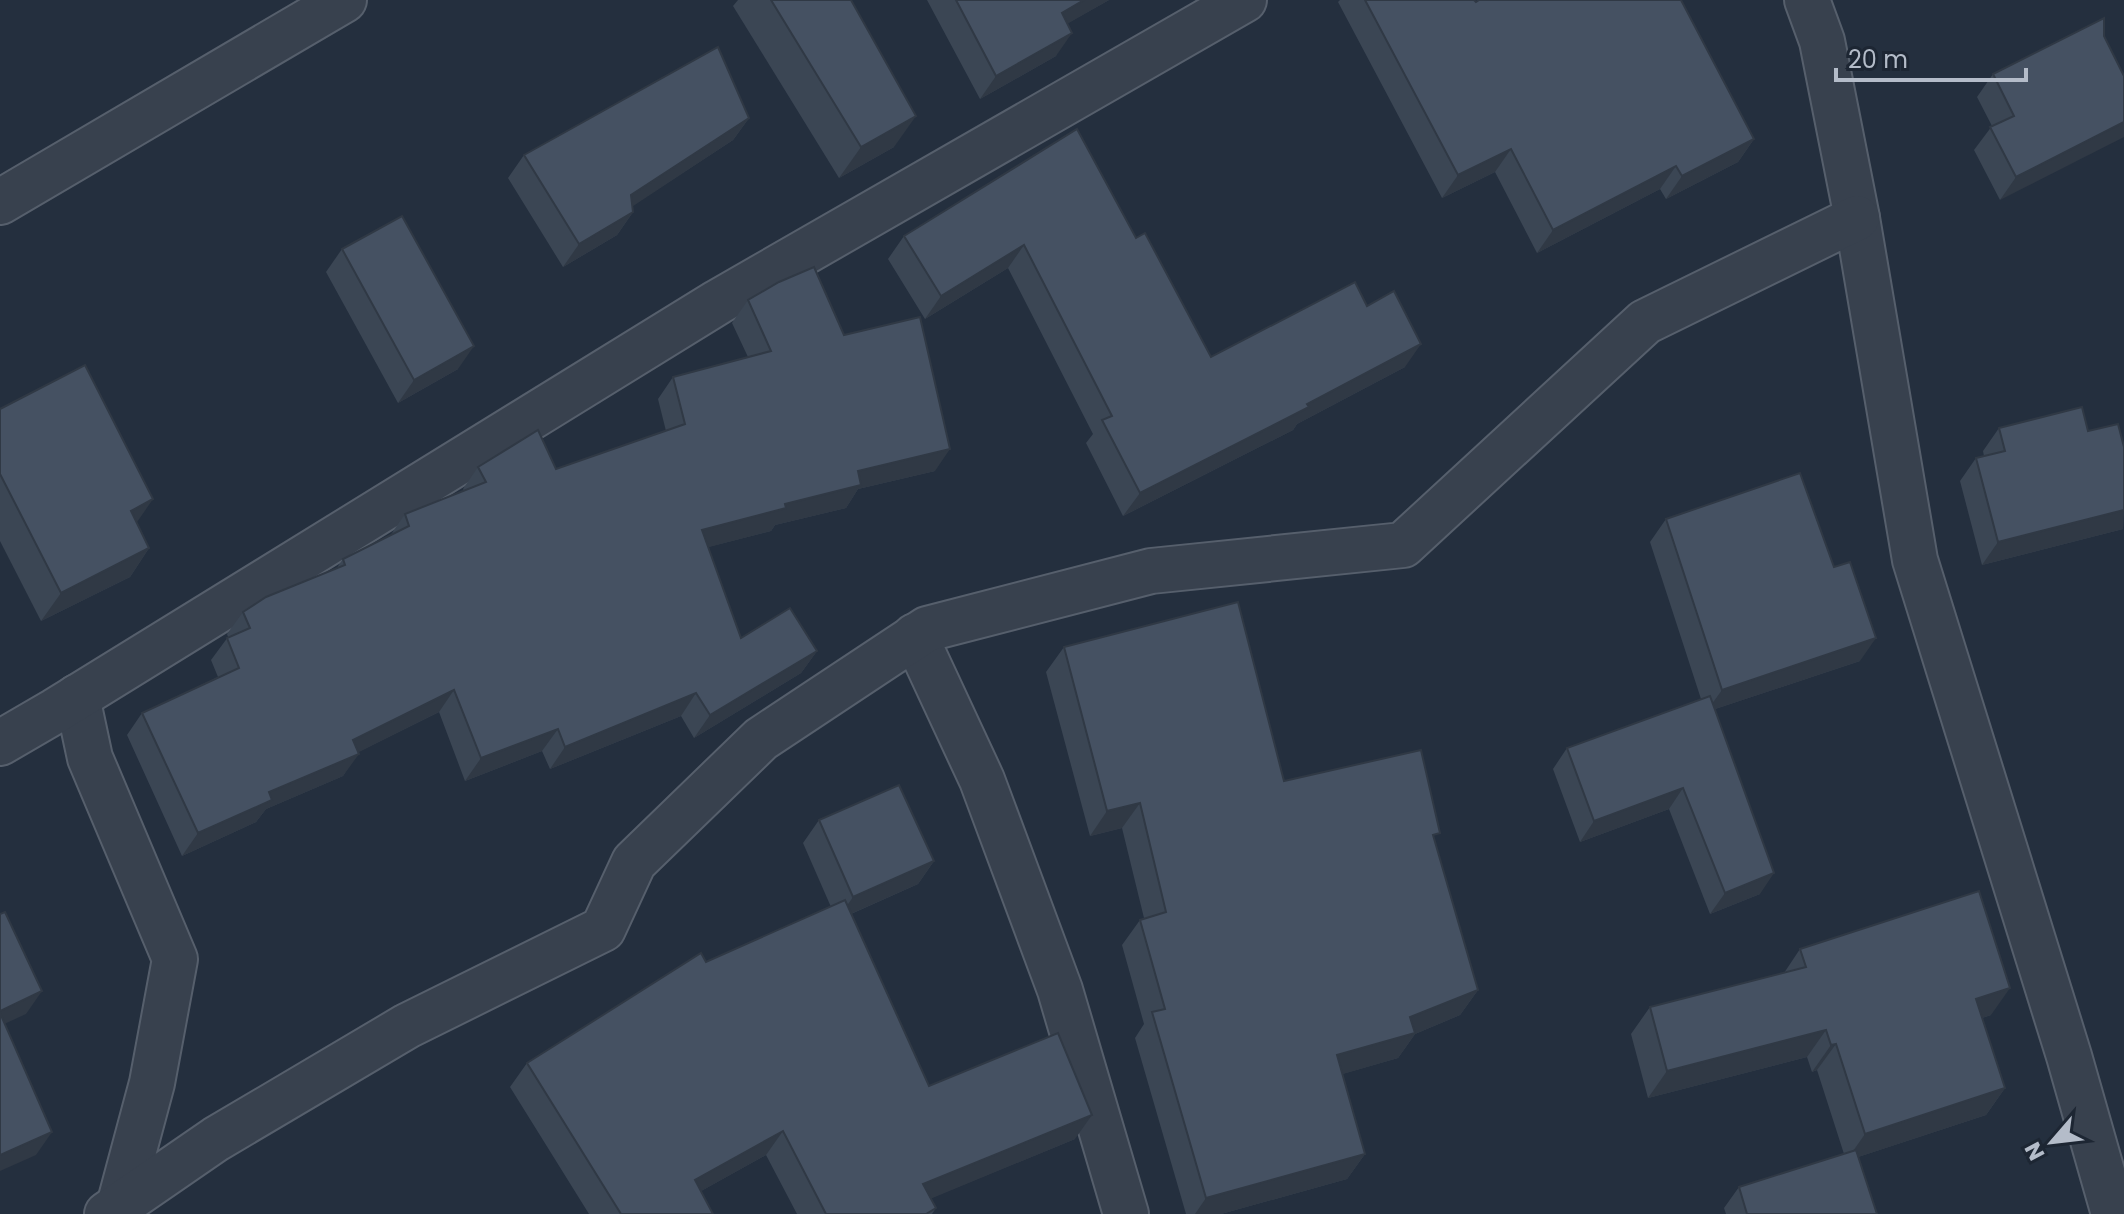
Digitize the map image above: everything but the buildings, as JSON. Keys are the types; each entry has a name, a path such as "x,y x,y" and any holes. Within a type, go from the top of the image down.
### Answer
{"street":[{"path":"0,202 344,0"},
{"path":"0,743 718,302 1244,0"},
{"path":"1807,0 1822,41 1857,218 1915,560 2069,1056 2114,1214"},
{"path":"116,1211 216,1139 407,1026 603,929 634,862 761,739 927,629 1151,571 1403,545 1645,322 1857,218"},
{"path":"915,636 982,780 1055,975 1126,1214"},
{"path":"77,697 90,758 175,959 152,1083 116,1211"}]}
